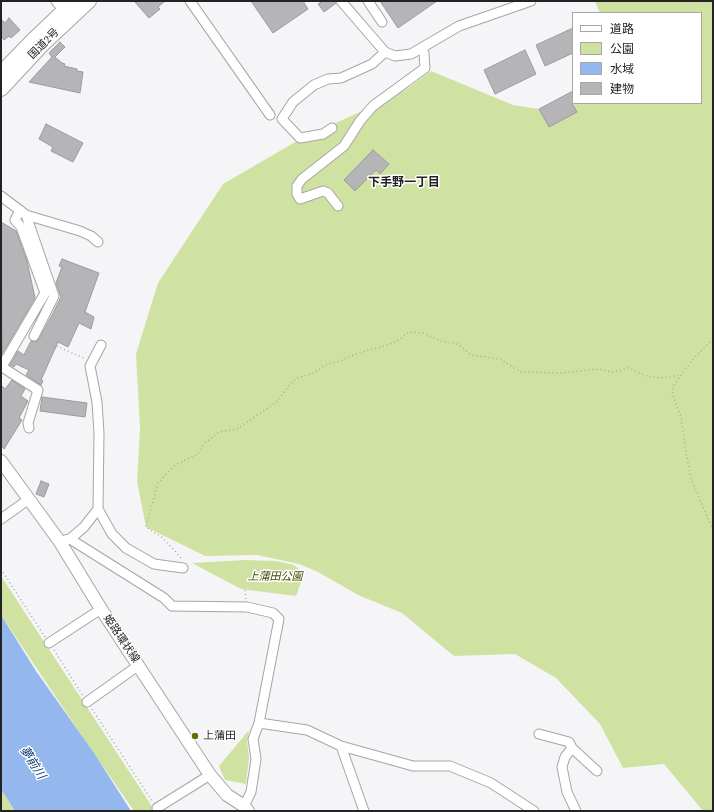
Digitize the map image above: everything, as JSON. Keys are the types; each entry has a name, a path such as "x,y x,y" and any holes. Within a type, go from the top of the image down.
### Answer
{"highway":[{"name":"国道2号","path":"1,89 42,45 89,1"},
{"name":"国道2号","path":"1,73 64,4"}],"main road":[{"name":"姫路環状線","path":"1,461 29,499 65,540 101,609 210,775 227,795 246,809"}],"street":[{"path":"190,1 270,115"},
{"path":"341,1 385,52 395,56 411,54 459,26 531,1"},
{"path":"368,1 382,22"},
{"path":"338,206 328,193 323,191 300,199 297,194 297,186 302,179 344,146 360,121 373,106 425,68 424,53 422,48"},
{"path":"332,128 323,134 300,138 282,119 293,102 314,85 328,79 340,78 372,64 385,52"},
{"path":"1,196 23,212 80,231 91,236 98,242"},
{"path":"23,212 54,296 34,336"},
{"path":"23,212 15,220 21,227 45,293 1,368 38,390 28,423 29,428"},
{"path":"101,345 90,366 97,402 99,433 98,509 112,534 126,548 154,564 183,568"},
{"path":"1,519 29,499"},
{"path":"98,509 84,527 65,540 164,598 172,606 247,607 274,613 279,619 259,723 253,739 256,758 251,792 246,809"},
{"path":"49,643 101,609"},
{"path":"87,702 139,665"},
{"path":"259,723 307,730 341,746 413,766 450,766 491,783 534,811"},
{"path":"540,734 569,742 572,748 597,771"},
{"path":"341,746 364,811"},
{"path":"572,748 565,757 562,767 567,792 576,811"},
{"path":"157,808 210,775"}],"path":[{"path":"181,558 163,538 146,527 158,483 175,465 198,454 205,443 219,432 237,429 278,402 289,386 297,378 314,373 326,365 361,352 396,342 409,332 423,333 440,341 458,344 471,354 500,359 520,372 560,374 599,369 613,372 628,368 647,376 663,378 681,375"},
{"path":"34,336 91,362"},
{"path":"713,339 693,359 674,385 672,392 681,417 691,479 713,530"},
{"path":"1,569 157,808"}],"green space":[{"path":"595,1 713,1 713,811 703,811 664,764 623,768 600,724 556,678 515,654 454,656 402,613 358,595 318,572 299,564 257,555 205,556 146,527 137,481 140,428 136,354 158,283 223,184 297,141 390,99 431,71 513,105 566,113 575,104 702,104 702,12 600,12"},
{"name":"上蒲田公園","path":"245,560 276,561 294,565 304,574 296,596 241,589 192,563"},
{"path":"1,576 155,811 134,811 1,615"},
{"path":"249,730 247,740 249,758 246,784 225,780 219,766"},
{"path":"1,789 3,792 15,811 1,811"}],"water":[{"name":"夢前川","path":"1,615 36,671 94,753 131,811 15,811 1,789"}],"building":[{"path":"134,1 165,1 158,7 160,9 149,18"},
{"path":"251,1 303,1 308,9 273,33"},
{"path":"323,1 335,1 336,3 324,12 318,4"},
{"path":"380,1 437,1 398,28"},
{"path":"9,18 20,30 11,38 9,36 4,40 1,36 1,19 5,23"},
{"path":"572,28 572,53 545,66 536,45"},
{"path":"60,42 65,47 55,57 65,64 64,66 83,72 80,93 29,82 52,57 49,53"},
{"path":"525,50 536,74 495,94 484,70"},
{"path":"572,92 572,104 577,112 549,127 539,109"},
{"path":"46,124 83,143 73,162 51,151 53,147 39,139"},
{"path":"373,150 389,164 380,174 376,170 355,191 344,180"},
{"path":"1,222 16,231 27,261 35,298 2,354"},
{"path":"62,259 99,273 85,312 94,317 91,329 79,323 68,347 58,342 41,380 43,381 41,385 26,375 29,370 16,364 14,367 10,365 18,351 24,355 31,341 36,342 39,339 61,297 56,283 62,267 59,266"},
{"path":"12,380 25,389 21,396 28,401 19,418 22,420 4,449 1,445 1,385 5,389"},
{"path":"42,397 87,403 85,417 40,411"},
{"path":"41,481 49,484 44,497 36,494"}],"place":[{"name":"上蒲田","path":"195,736"}],"district":[{"name":"下手野一丁目","path":"404,183"}]}
